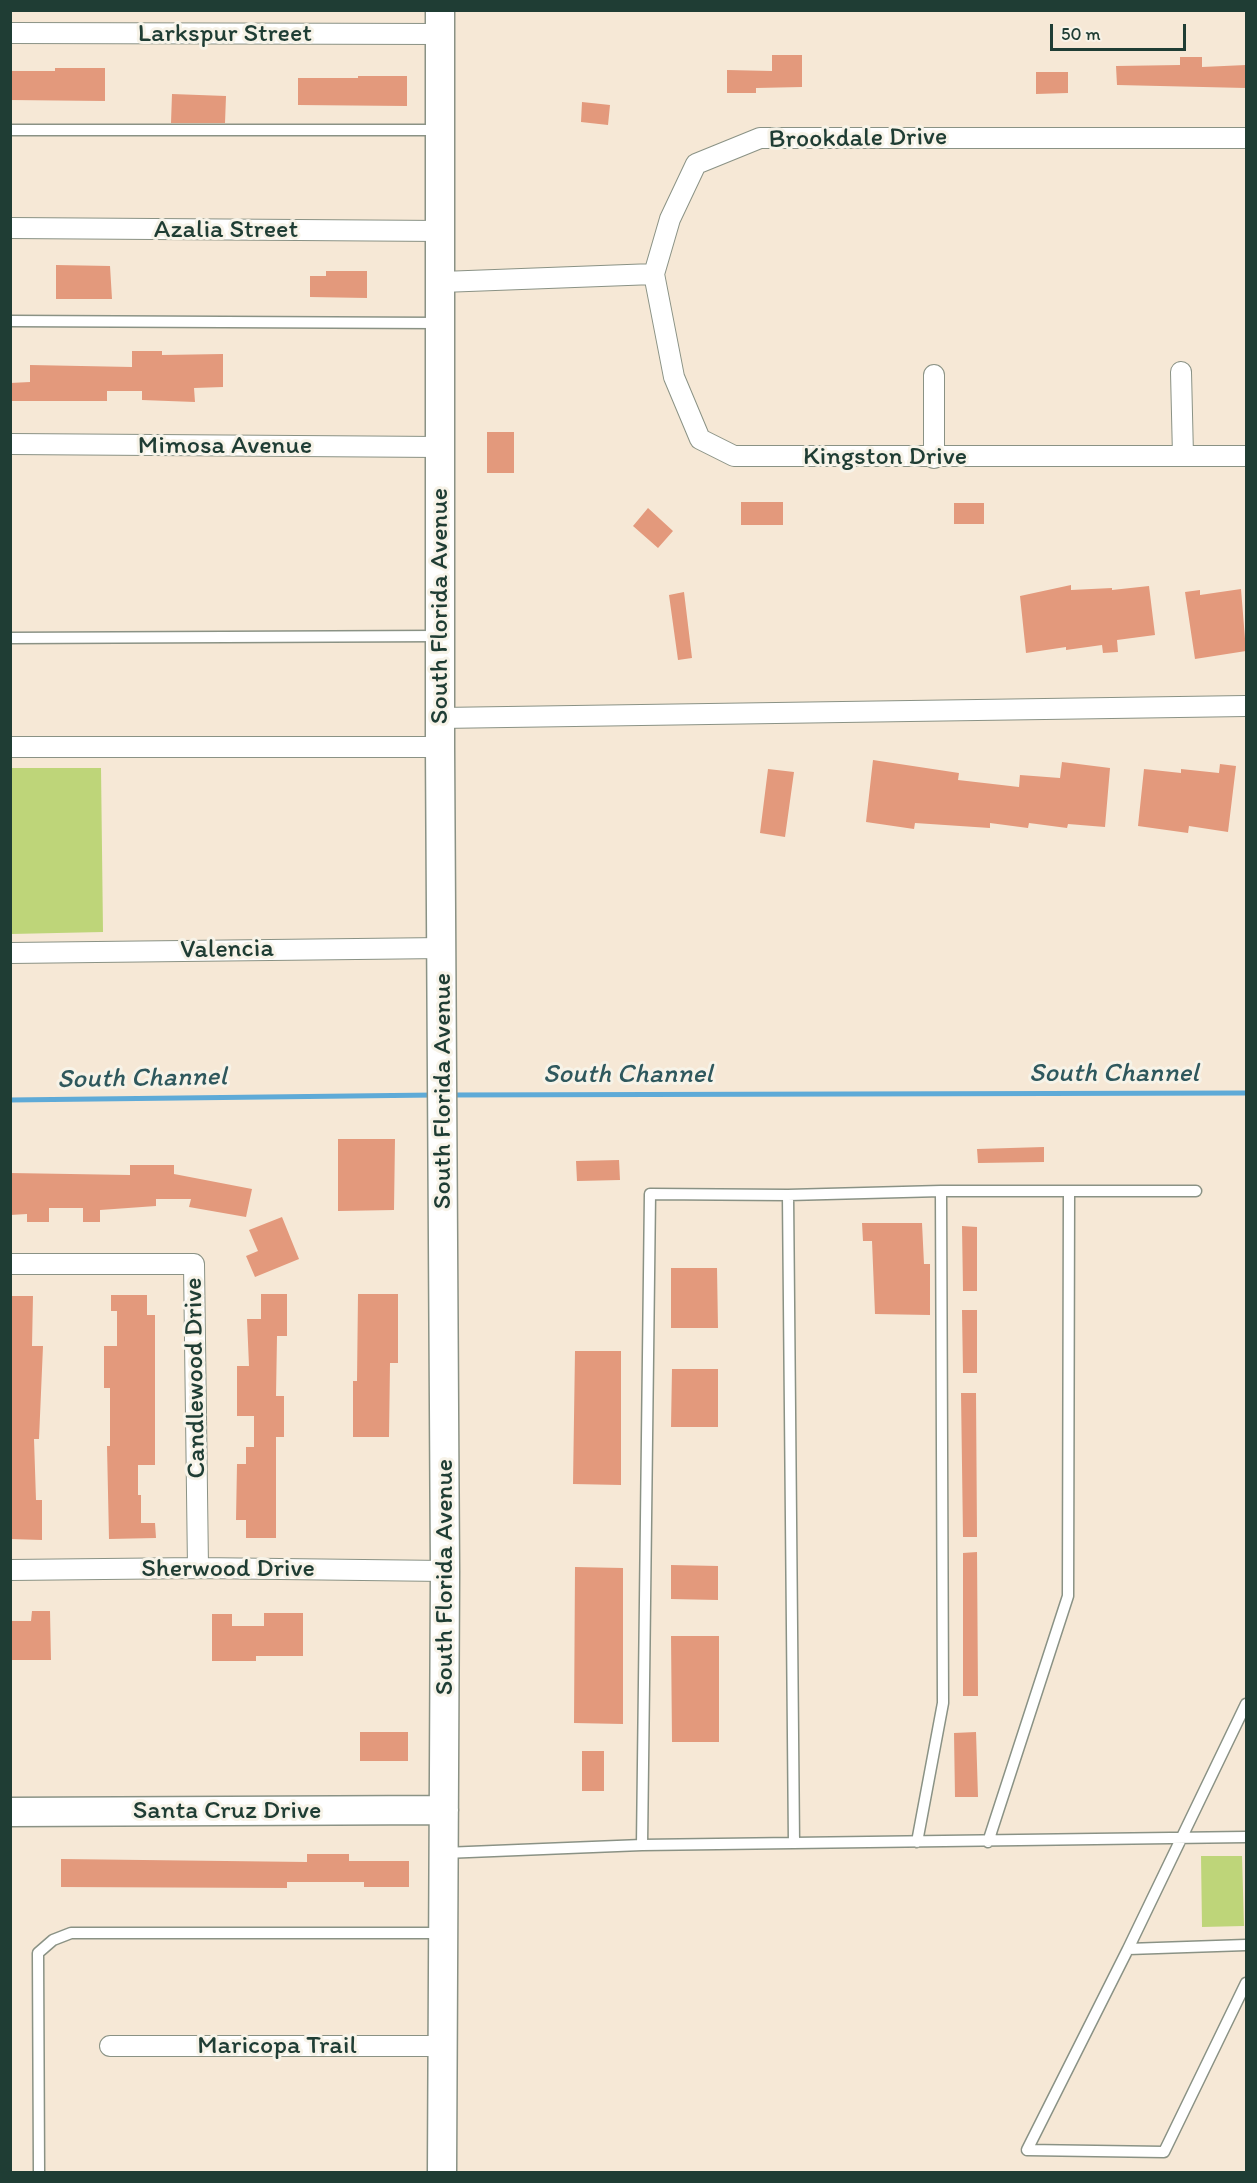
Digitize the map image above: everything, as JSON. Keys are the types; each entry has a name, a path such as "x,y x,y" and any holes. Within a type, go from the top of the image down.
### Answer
{"main road":[{"name":"South Florida Avenue","path":"440,22 442,231 440,747 446,1571 442,2172"},
{"name":"Santa Cruz Drive","path":"10,1812 444,1810"}],"street":[{"name":"Larkspur Street","path":"10,33 440,22"},
{"name":"Brookdale Drive","path":"654,274 670,219 696,164 760,138 1246,138"},
{"name":"Azalia Street","path":"10,228 442,231"},
{"path":"442,282 654,274"},
{"name":"Kingston Drive","path":"654,274 674,377 700,439 734,456 934,458 1246,456"},
{"path":"1181,372 1183,456"},
{"path":"934,375 934,458"},
{"name":"Mimosa Avenue","path":"10,444 440,447"},
{"path":"440,718 1246,706"},
{"path":"10,747 440,747"},
{"name":"Valencia","path":"10,952 443,948"},
{"name":"Candlewood Drive","path":"10,1264 194,1264 198,1568"},
{"name":"Sherwood Drive","path":"10,1570 198,1568 446,1571"},
{"name":"Maricopa Trail","path":"110,2046 444,2046"}],"lane":[{"path":"10,130 441,130"},
{"path":"10,321 441,323"},
{"path":"10,638 440,636"},
{"path":"642,1845 650,1194 788,1196 941,1191 1196,1191"},
{"path":"917,1842 943,1703 941,1191"},
{"path":"988,1842 1068,1596 1069,1191"},
{"path":"788,1196 794,1843"},
{"path":"1246,1704 1128,1949 1027,2150 1164,2152 1246,1983"},
{"path":"444,1853 642,1845 1246,1837"},
{"path":"39,2172 38,1953 53,1940 71,1933 444,1933"},
{"path":"1128,1949 1246,1946"}],"green space":[{"path":"10,768 101,768 103,932 11,934"},
{"path":"1201,1856 1242,1856 1244,1926 1202,1927"}],"building":[{"path":"772,55 802,55 802,87 756,88 756,93 727,93 727,70 772,71"},
{"path":"1180,57 1202,57 1202,67 1246,65 1246,88 1117,85 1116,66 1180,65"},
{"path":"55,68 105,68 105,101 10,100 10,71 55,71"},
{"path":"1036,72 1068,72 1068,93 1036,94"},
{"path":"358,76 407,76 407,106 298,105 298,78 358,78"},
{"path":"172,94 226,96 225,123 171,123"},
{"path":"582,102 610,105 608,125 581,122"},
{"path":"56,265 110,266 112,299 56,299"},
{"path":"326,271 367,271 367,298 310,297 310,276 326,276"},
{"path":"132,351 162,351 162,355 223,354 223,387 194,388 195,402 142,400 142,391 107,391 107,401 10,401 10,383 30,382 30,365 132,367"},
{"path":"487,432 514,432 514,473 487,473"},
{"path":"741,502 783,502 783,525 741,525"},
{"path":"954,503 984,503 984,524 954,524"},
{"path":"648,508 673,531 658,548 633,526"},
{"path":"1071,585 1071,590 1112,588 1112,590 1149,586 1155,635 1117,640 1118,652 1103,653 1102,645 1026,653 1020,596"},
{"path":"1241,589 1246,651 1195,659 1185,592 1200,590 1200,595"},
{"path":"684,592 692,658 678,660 669,595"},
{"path":"873,760 959,773 958,780 1019,787 1020,775 1060,778 1062,762 1110,768 1105,827 1068,824 1067,828 1029,823 1028,828 990,823 990,828 915,823 914,829 866,822"},
{"path":"1220,764 1236,766 1228,832 1189,826 1188,833 1138,826 1144,769 1181,773 1181,769 1219,773"},
{"path":"768,769 794,772 785,837 760,833"},
{"path":"338,1139 395,1139 394,1210 338,1211"},
{"path":"1044,1147 1044,1162 978,1163 977,1149"},
{"path":"619,1160 620,1180 577,1181 576,1161"},
{"path":"130,1165 174,1165 174,1174 252,1189 246,1217 189,1207 191,1199 156,1199 156,1206 100,1210 100,1222 83,1222 83,1208 49,1208 49,1222 27,1222 27,1214 10,1215 10,1173 130,1175"},
{"path":"282,1217 299,1259 255,1277 246,1256 258,1251 249,1230"},
{"path":"862,1223 922,1223 924,1264 930,1264 930,1315 875,1314 872,1241 863,1241"},
{"path":"962,1226 977,1227 977,1291 963,1291"},
{"path":"671,1268 717,1268 718,1328 671,1328"},
{"path":"261,1294 287,1294 287,1336 277,1336 276,1396 284,1396 284,1437 276,1437 276,1538 246,1538 246,1520 236,1520 237,1464 246,1464 246,1447 254,1447 254,1416 237,1416 237,1366 249,1366 247,1319 261,1319"},
{"path":"358,1294 398,1294 398,1363 390,1363 389,1437 353,1437 353,1381 357,1381"},
{"path":"111,1295 147,1295 147,1315 155,1315 155,1465 138,1465 138,1495 141,1495 141,1523 155,1523 156,1538 109,1539 107,1446 110,1446 110,1388 104,1388 104,1346 117,1346 117,1311 111,1311"},
{"path":"10,1296 33,1296 32,1346 43,1346 39,1439 34,1439 36,1500 42,1500 42,1540 10,1539"},
{"path":"962,1310 977,1310 977,1373 963,1373"},
{"path":"575,1351 621,1351 621,1485 573,1484"},
{"path":"672,1369 718,1369 718,1427 671,1427"},
{"path":"961,1393 976,1393 977,1537 963,1537"},
{"path":"977,1552 978,1696 963,1696 963,1553"},
{"path":"671,1565 718,1566 718,1600 671,1599"},
{"path":"575,1567 623,1568 623,1724 574,1723"},
{"path":"32,1611 50,1611 51,1660 10,1660 10,1621 31,1621"},
{"path":"264,1613 303,1613 303,1656 256,1656 256,1661 212,1661 212,1614 232,1614 232,1626 264,1626"},
{"path":"671,1636 719,1636 719,1742 672,1742"},
{"path":"360,1732 408,1732 408,1761 360,1761"},
{"path":"976,1732 978,1797 955,1797 954,1733"},
{"path":"582,1751 604,1751 604,1791 582,1791"},
{"path":"307,1854 349,1854 349,1861 409,1861 409,1887 364,1887 364,1882 287,1882 287,1888 61,1887 61,1859 307,1862"}],"waterway":[{"name":"South Channel","path":"450,1095 1246,1093"},
{"name":"South Channel","path":"10,1100 435,1095"}]}
